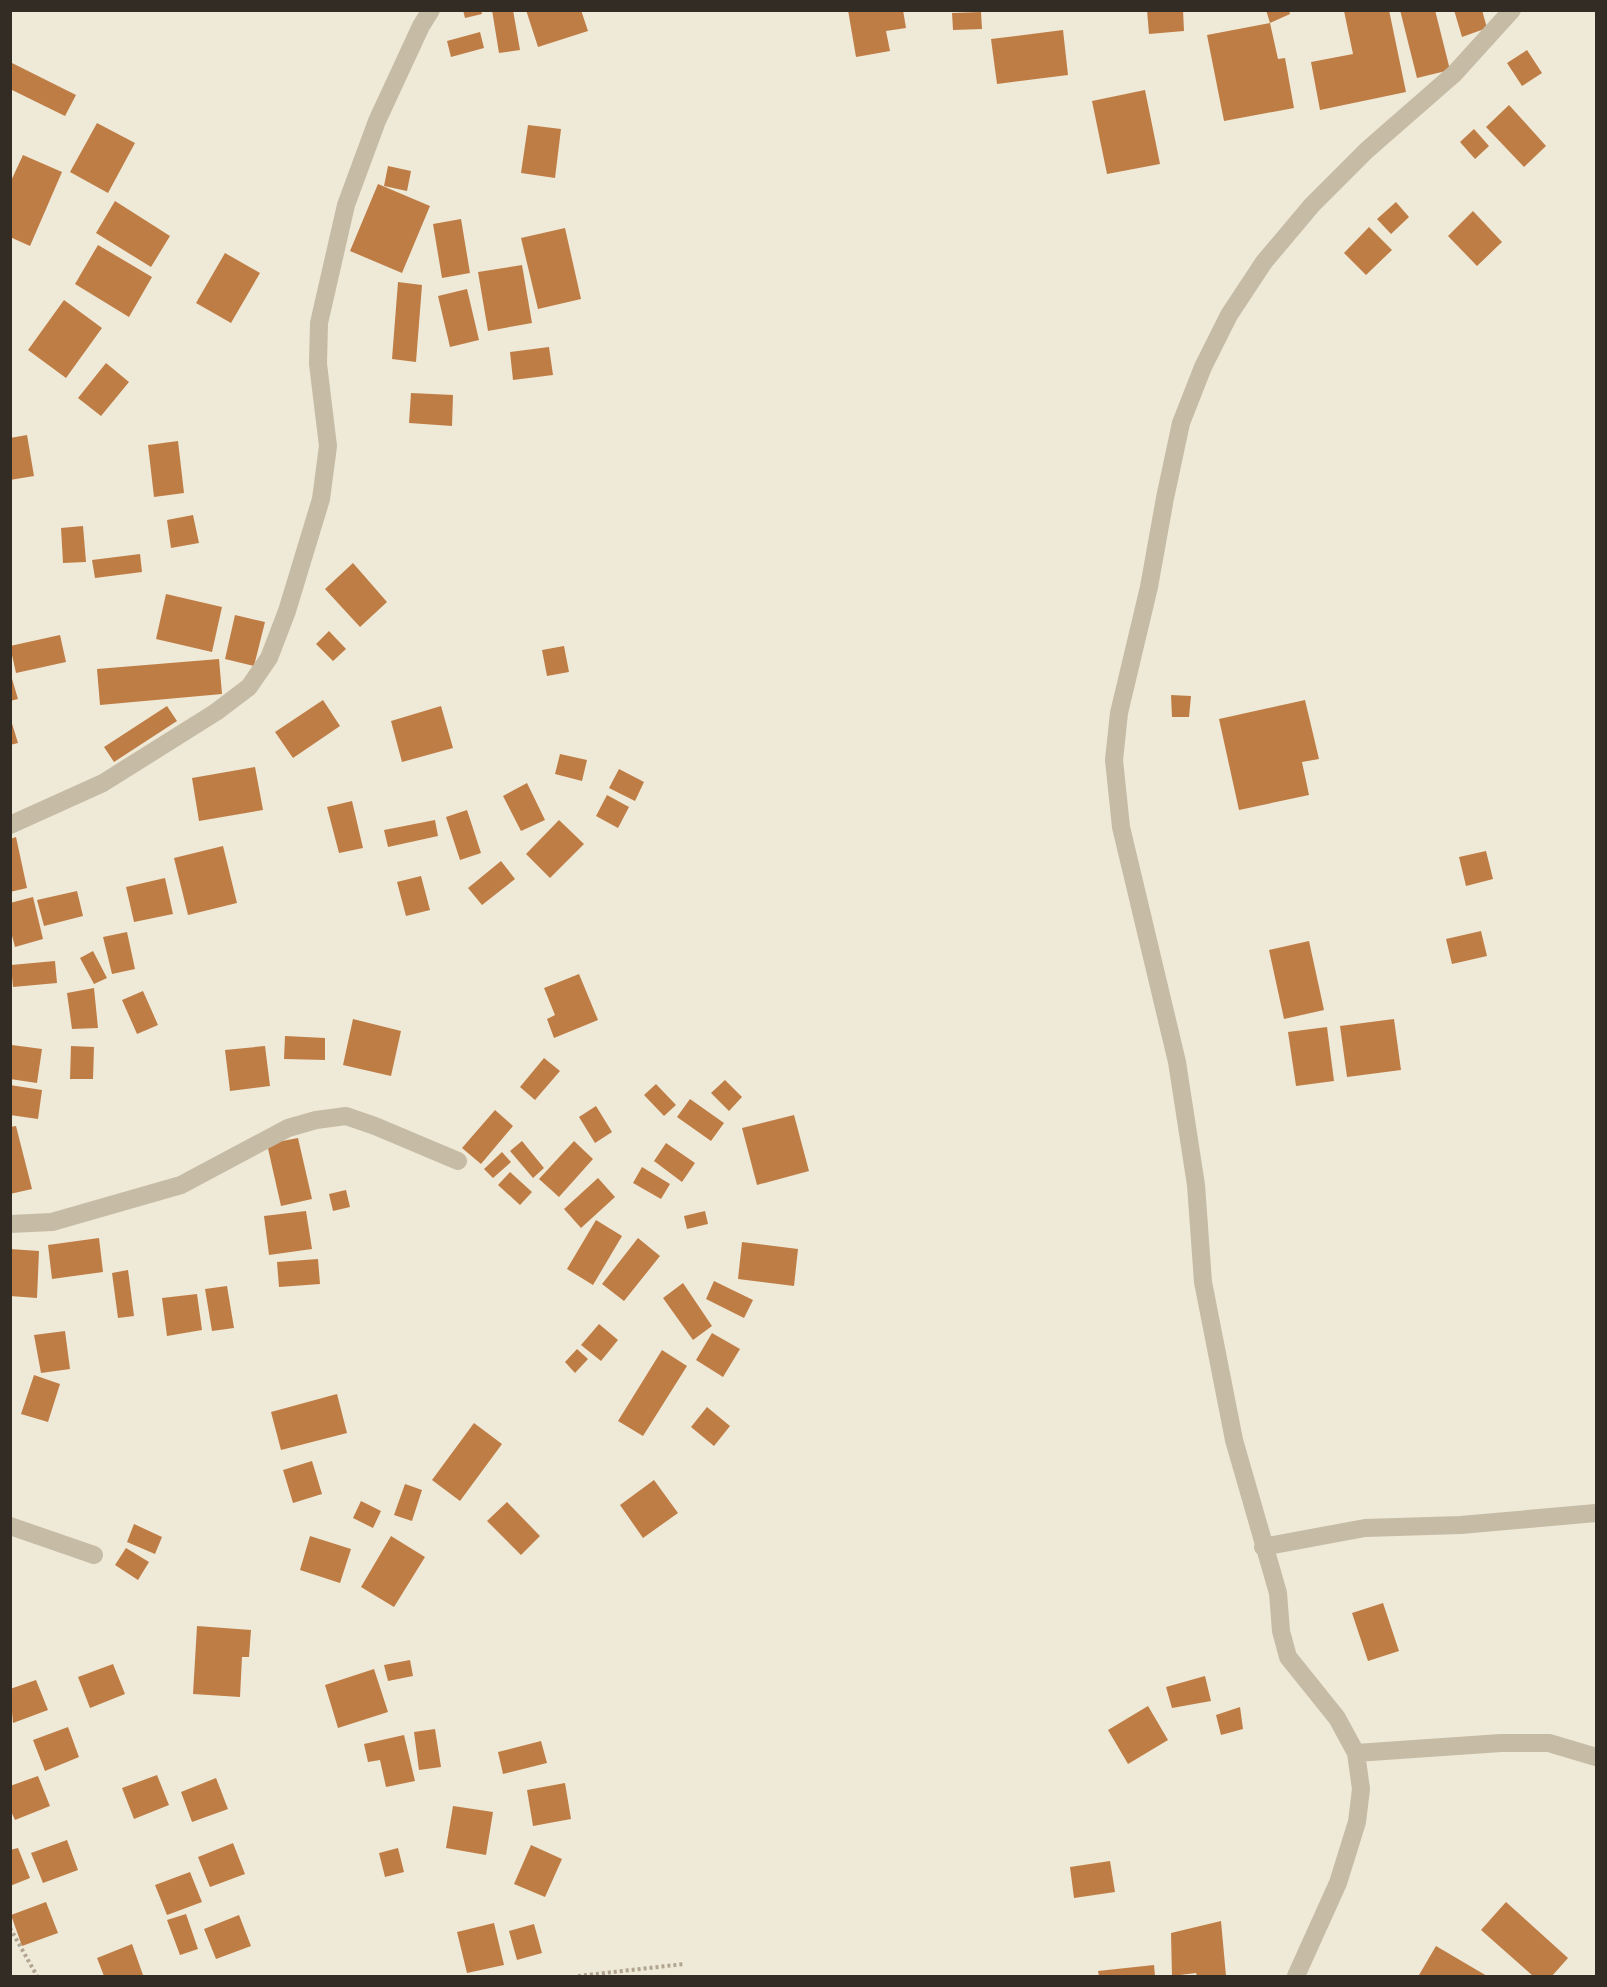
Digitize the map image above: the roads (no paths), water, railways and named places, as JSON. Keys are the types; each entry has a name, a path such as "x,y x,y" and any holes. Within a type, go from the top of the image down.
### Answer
{"street":[{"path":"10,825 103,783 207,718 249,687 269,658 287,611 321,499 328,446 318,364 319,323 346,205 378,121 431,10"},
{"path":"1296,1977 1338,1883 1358,1822 1361,1789 1356,1753 1337,1718 1288,1657 1281,1631 1278,1593 1234,1440 1203,1282 1196,1185 1177,1062 1121,828 1114,760 1119,713 1149,587 1181,423 1203,367 1229,315 1264,262 1312,205 1367,150 1454,74 1512,10"},
{"path":"10,1224 52,1222 182,1185 288,1128 316,1120 346,1116 458,1161"},
{"path":"1263,1546 1365,1528 1461,1525 1596,1513"},
{"path":"10,1527 94,1555"},
{"path":"1356,1753 1501,1743 1549,1743 1596,1757"}]}
